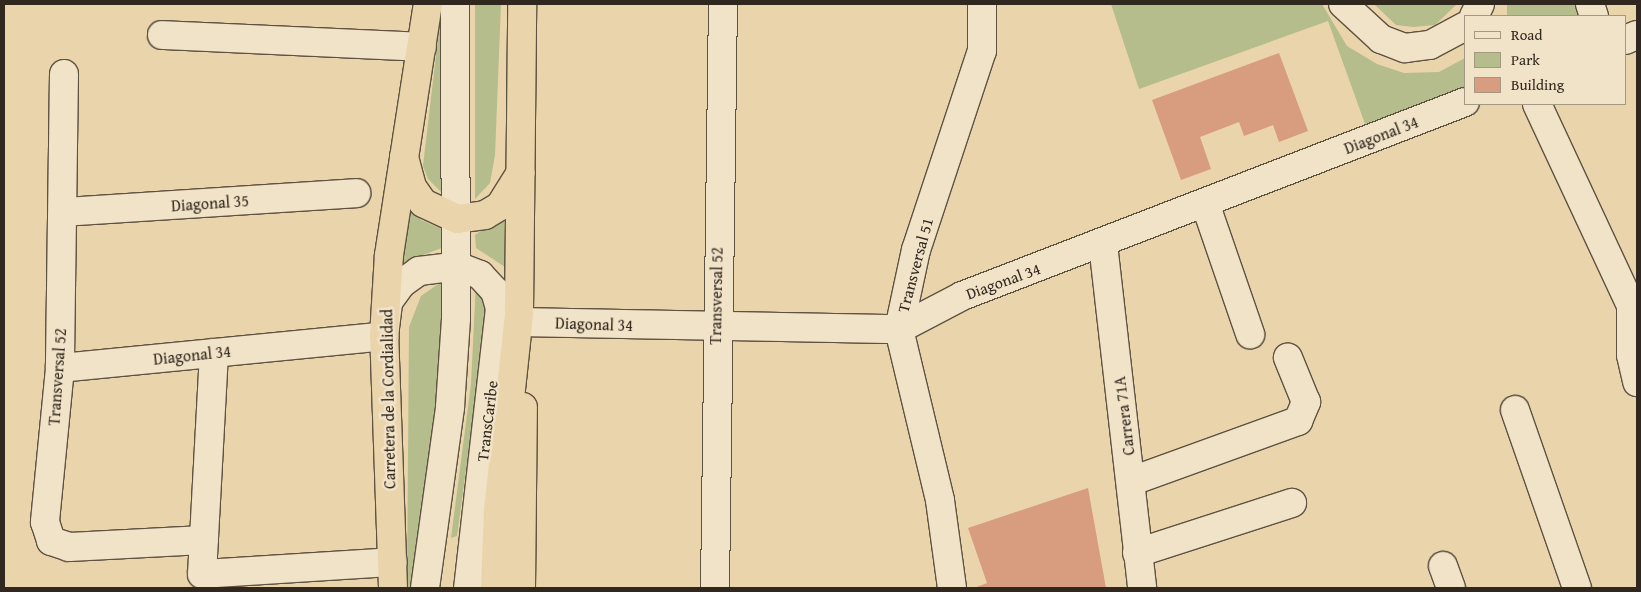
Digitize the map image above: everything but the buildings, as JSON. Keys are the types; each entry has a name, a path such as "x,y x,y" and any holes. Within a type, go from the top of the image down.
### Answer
{"highway":[{"name":"Carretera de la Cordialidad","path":"393,575 384,336 388,254 428,4"},
{"path":"521,588 524,455 519,318 522,4"},
{"path":"403,153 412,188 423,203 463,219 500,206 521,173"},
{"path":"495,588 498,511 519,318"}],"street":[{"name":"TransCaribe","path":"455,4 463,219"},
{"name":"TransCaribe","path":"441,588 466,369 462,267 469,4"},
{"name":"Transversal 52","path":"715,588 715,327 723,4"},
{"name":"Transversal 51","path":"952,588 940,500 899,329 916,250 982,51 982,4"},
{"path":"1343,4 1381,39 1405,48 1430,45 1464,27"},
{"path":"162,35 422,47"},
{"name":"Transversal 52","path":"64,74 64,212 60,368 45,522 51,541 69,547 204,540"},
{"name":"Diagonal 34","path":"519,318 715,327 899,329 962,296 1103,244 1464,102"},
{"path":"1537,105 1631,306 1631,354 1637,382"},
{"name":"Diagonal 35","path":"64,212 356,193"},
{"path":"1205,203 1250,334"},
{"name":"Carrera 71A","path":"1103,244 1132,481 1137,553 1142,588"},
{"path":"384,336 388,302 401,284 419,271 462,267"},
{"name":"TransCaribe","path":"425,588 450,407 462,267"},
{"name":"TransCaribe","path":"462,267 490,283 500,308 468,588"},
{"name":"Diagonal 34","path":"60,368 384,336"},
{"path":"214,353 202,574 393,575"},
{"path":"1132,481 1298,421 1306,402 1288,358"},
{"path":"1515,410 1577,588"},
{"path":"1137,553 1292,503"}],"green space":[{"path":"442,4 446,197 428,179 423,166"},
{"path":"475,4 501,4 495,155 490,183 475,199"},
{"path":"1111,4 1322,4 1347,46 1377,64 1404,73 1439,72 1464,59 1464,88 1365,124 1328,21 1139,89"},
{"path":"1374,4 1457,4 1435,25 1413,27 1396,25"},
{"path":"1507,4 1578,4 1578,15 1507,15"},
{"path":"407,202 421,220 447,231 447,246 402,263"},
{"path":"510,210 508,269 476,248 475,235"},
{"path":"444,280 443,385 417,586 407,587 409,327 421,296"},
{"path":"476,282 496,318 473,418 457,536 451,538 471,384"}]}
